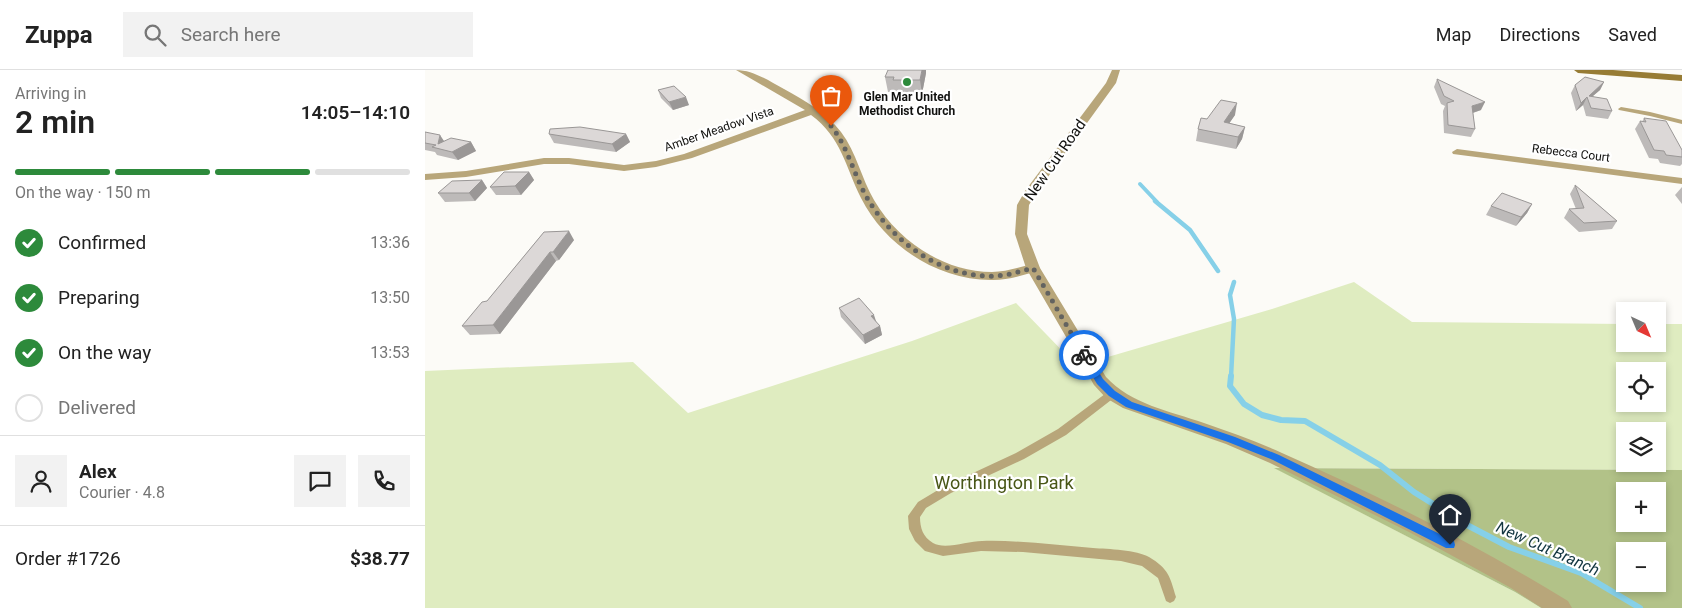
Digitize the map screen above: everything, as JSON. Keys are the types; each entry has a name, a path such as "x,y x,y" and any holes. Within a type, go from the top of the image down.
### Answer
{"main road":[{"path":"1578,70 1682,78"}],"street":[{"path":"740,70 811,111 831,126 840,137 869,200 881,218 906,244 928,259 949,270 969,275 989,276 1033,268"},
{"name":"New Cut Road","path":"1116,70 1111,83 1031,191 1023,205 1021,234 1033,268 1096,375 1112,394 1129,404 1232,439 1276,458 1416,526 1518,581 1561,608"},
{"name":"Amber Meadow Vista","path":"425,177 466,174 544,160 569,160 617,167 656,164 688,156 811,111"},
{"name":"Rebecca Court","path":"1457,152 1682,181"}],"lane":[{"path":"1621,109 1682,122"},
{"path":"1112,394 1061,432 1037,447 947,490 922,505 914,516 915,529 919,537 929,547 943,551 981,546 1023,547 1121,556 1145,561 1163,575 1170,597"}],"green space":[{"name":"Worthington Park","path":"1354,282 1412,322 1616,324 1616,352 1666,352 1666,324 1682,324 1682,470 1666,470 1666,422 1616,422 1616,470 1275,468 1515,592 1541,608 425,608 425,371 633,362 688,413 912,341 1016,303 1077,366 1272,309"},
{"path":"1274,468 1616,470 1616,472 1666,472 1666,470 1682,470 1682,608 1541,608 1515,592"}],"building":[{"path":"888,70 922,70 920,80 893,80 894,77 885,77"},
{"path":"1585,77 1604,82 1589,96 1607,99 1612,111 1591,108 1587,97 1581,103 1575,85"},
{"path":"1437,79 1485,102 1472,106 1475,129 1448,125 1447,103 1454,101 1444,96"},
{"path":"674,86 686,97 669,102 658,90"},
{"path":"1221,100 1237,103 1224,122 1245,127 1238,137 1198,129 1201,118 1207,119"},
{"path":"1644,118 1666,121 1682,150 1682,157 1666,155 1664,151 1654,150 1640,121 1646,122"},
{"path":"580,127 626,134 612,144 549,134 550,129"},
{"path":"425,132 440,135 438,144 451,138 471,142 452,152 432,147 436,145 425,143"},
{"path":"504,172 529,172 515,186 490,187"},
{"path":"482,180 469,193 438,193 452,181"},
{"path":"1575,185 1617,221 1584,223 1569,209 1584,208"},
{"path":"1502,193 1532,204 1521,217 1491,206"},
{"path":"569,231 553,252 550,252 493,325 462,326 482,302 487,301 544,232"},
{"path":"859,298 874,315 871,316 880,326 863,335 839,308"}],"waterway":[{"path":"1140,184 1157,202"},
{"path":"1155,201 1190,230 1218,271"},
{"name":"New Cut Branch","path":"1231,377 1234,319 1230,295 1234,282"},
{"name":"New Cut Branch","path":"1231,376 1230,386 1244,404 1262,415 1281,420 1305,421 1380,465 1414,492 1467,525 1509,547 1581,573 1640,608"}],"way so far":[{"path":"831,126 840,137 869,200 881,218 906,244 949,270 969,275 1010,274 1033,268 1084,355"}],"place":[{"name":"Glen Mar United Methodist Church","path":"907,82"}],"route":[{"path":"1084,355 1100,381 1112,394 1129,404 1232,439 1276,458 1416,526 1450,545"}]}
